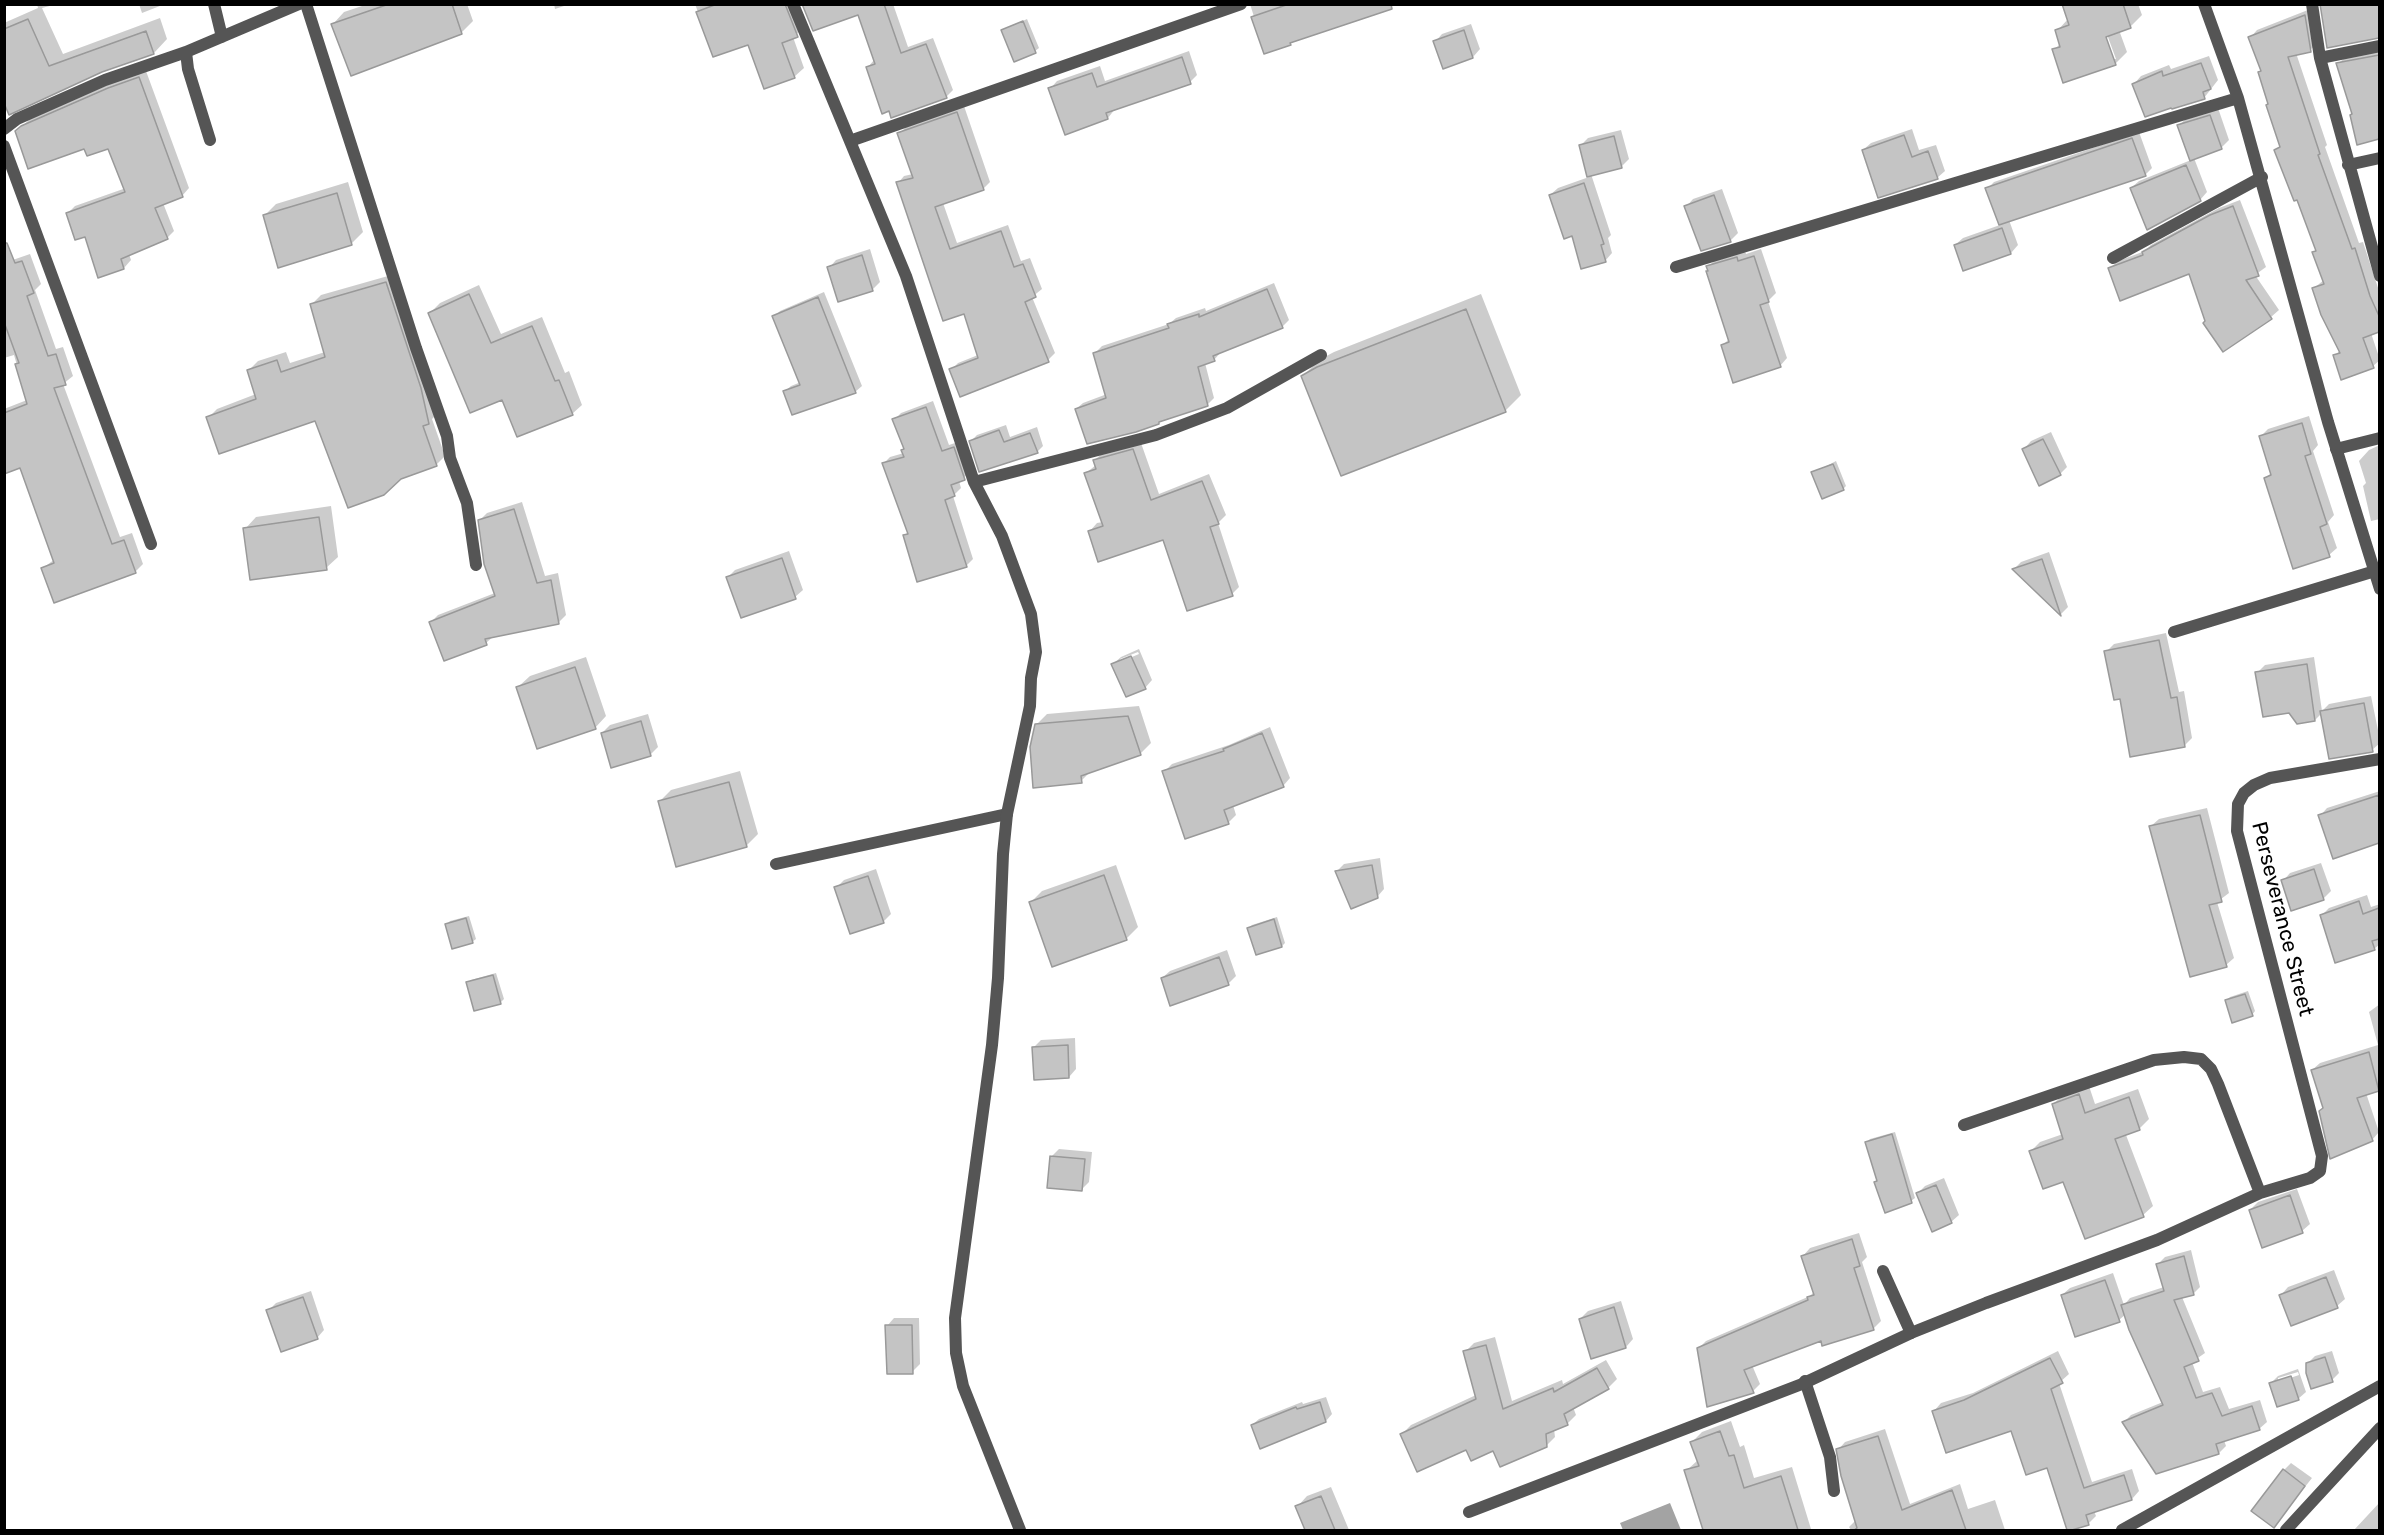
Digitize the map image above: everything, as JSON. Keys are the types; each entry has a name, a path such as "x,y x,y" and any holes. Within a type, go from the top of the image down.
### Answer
{"street":[{"path":"214,4 222,38"},
{"path":"4,129 17,119 105,80 222,38 299,4"},
{"path":"306,4 416,348 447,436 450,458 467,503 476,565"},
{"path":"793,4 906,276 974,482 1002,536 1031,614 1036,652 1031,678 1030,706 1007,814 992,1045 955,1318 956,1353 963,1386 1020,1530"},
{"path":"850,141 1241,4"},
{"path":"2204,4 2238,98 2262,177 2336,449 2379,589"},
{"path":"2312,4 2320,57 2379,276"},
{"path":"2320,57 2379,46"},
{"path":"186,52 188,69 210,140"},
{"path":"1676,267 2238,98"},
{"path":"4,146 151,544"},
{"path":"2348,165 2379,158"},
{"path":"2113,258 2262,177"},
{"path":"974,482 1156,435 1227,408 1321,355"},
{"path":"2336,449 2379,438"},
{"path":"2174,632 2375,571"},
{"name":"Perseverance Street","path":"2260,1192 2310,1178 2320,1171 2322,1156 2237,831 2238,804 2244,793 2254,784 2270,778 2379,759"},
{"path":"776,864 1007,814"},
{"path":"1469,1512 1805,1381 1911,1333 1986,1303 2157,1240 2260,1192 2218,1084 2211,1069 2201,1059 2184,1057 2154,1060 1964,1125"},
{"path":"1882,1271 1911,1333"},
{"path":"1805,1381 1830,1456 1834,1491"},
{"path":"2122,1530 2379,1386"},
{"path":"2286,1530 2379,1428"}],"shaded area":[{"path":"1670,1503 1681,1530 1623,1530 1620,1523"}],"building":[{"path":"389,4 452,4 462,34 351,76 331,24"},
{"path":"717,4 785,4 798,37 782,43 795,78 764,89 748,45 713,57 696,12"},
{"path":"802,4 884,4 901,53 926,44 947,98 891,118 889,111 882,114 866,67 875,64 858,15 813,31"},
{"path":"1289,4 1391,4 1392,9 1264,54 1251,17"},
{"path":"2062,4 2123,4 2131,28 2106,37 2116,65 2063,83 2052,49 2060,47 2055,30 2069,25"},
{"path":"2320,4 2379,4 2379,38 2327,48"},
{"path":"2305,15 2311,52 2288,57 2320,154 2318,155 2379,316 2379,332 2363,338 2374,368 2341,380 2333,355 2340,353 2321,315 2312,288 2324,284 2312,252 2316,251 2297,200 2294,201 2274,150 2280,147 2266,105 2268,104 2258,72 2261,71 2248,37"},
{"path":"28,19 49,66 146,31 154,54 102,72 9,115 4,103 4,29"},
{"path":"1023,21 1036,53 1014,62 1001,30"},
{"path":"1464,30 1473,58 1443,69 1433,41"},
{"path":"2379,55 2379,139 2357,145 2350,115 2352,114 2336,63"},
{"path":"1182,57 1191,84 1106,113 1108,119 1065,135 1048,88 1092,73 1097,87"},
{"path":"2201,63 2211,89 2203,92 2205,99 2145,117 2132,84 2162,71 2163,76"},
{"path":"139,77 183,197 155,208 168,239 121,259 124,269 98,278 85,237 75,240 66,213 125,192 108,149 87,156 84,149 28,169 15,131 21,126 108,88"},
{"path":"957,112 984,190 935,207 950,249 1001,231 1014,267 1023,264 1036,297 1025,302 1049,362 960,397 949,369 978,358 964,314 943,321 896,182 913,178 897,133"},
{"path":"2210,115 2222,149 2190,161 2177,125"},
{"path":"1904,135 1912,157 1928,151 1938,179 1878,198 1862,150"},
{"path":"1614,136 1622,168 1587,177 1579,145"},
{"path":"2132,138 2146,176 1999,225 1985,188"},
{"path":"2186,165 2201,201 2147,230 2130,188"},
{"path":"1584,183 1604,244 1601,245 1606,262 1581,269 1572,236 1564,239 1549,195"},
{"path":"337,193 352,245 278,268 263,215"},
{"path":"1714,195 1731,242 1701,251 1684,206"},
{"path":"2233,206 2259,276 2246,280 2272,319 2223,352 2203,323 2205,321 2189,274 2120,301 2108,268 2143,255 2142,252 2210,215"},
{"path":"2002,228 2011,254 1963,271 1954,245"},
{"path":"4,243 7,243 15,263 22,261 34,293 27,296 48,356 56,354 66,385 54,388 112,544 124,540 136,573 54,603 41,568 54,563 20,468 4,474 4,413 27,404 15,364 19,363 4,322"},
{"path":"862,255 873,291 838,302 827,267"},
{"path":"1754,256 1769,302 1760,305 1781,367 1733,383 1721,345 1729,342 1706,266 1737,257 1738,261"},
{"path":"386,282 421,388 429,424 423,426 437,466 401,479 384,495 348,508 315,421 219,454 206,417 256,399 247,370 277,360 281,372 325,357 310,304"},
{"path":"1267,289 1283,328 1213,356 1215,361 1198,367 1208,406 1136,432 1087,444 1075,409 1106,398 1093,353 1169,328 1167,324 1199,314 1199,317"},
{"path":"469,294 491,343 532,326 555,381 559,380 573,415 517,437 502,400 470,413 428,313"},
{"path":"818,297 856,393 792,415 783,391 800,385 772,316"},
{"path":"1466,309 1506,412 1341,476 1301,376 1317,367"},
{"path":"926,407 942,451 954,447 965,480 951,485 955,496 945,500 967,567 917,582 903,535 908,534 882,463 904,457 901,450 904,449 892,419"},
{"path":"2302,423 2311,454 2305,456 2327,524 2320,527 2330,557 2293,569 2264,478 2271,475 2259,436"},
{"path":"999,430 1004,442 1030,433 1038,453 979,472 969,441"},
{"path":"2043,439 2061,475 2039,486 2022,449"},
{"path":"1133,449 1151,500 1202,481 1219,524 1210,527 1233,596 1187,611 1163,540 1098,562 1088,531 1103,526 1084,473 1096,469 1093,460"},
{"path":"1833,464 1844,490 1822,499 1811,472"},
{"path":"514,509 537,583 551,580 559,624 485,639 487,645 444,661 429,622 495,596 484,564 478,520"},
{"path":"319,517 327,570 250,580 243,528"},
{"path":"782,558 796,599 741,618 726,577"},
{"path":"2042,559 2061,616 2012,569"},
{"path":"2159,640 2171,698 2177,697 2185,747 2130,757 2120,699 2114,700 2104,651"},
{"path":"1131,656 1146,689 1126,697 1111,664"},
{"path":"2307,664 2315,721 2297,724 2289,713 2263,717 2255,672"},
{"path":"575,667 596,729 537,749 516,687"},
{"path":"2364,703 2373,752 2329,759 2320,711"},
{"path":"1128,716 1141,755 1081,776 1082,783 1033,788 1030,747 1035,724"},
{"path":"641,721 651,756 611,768 601,733"},
{"path":"1262,733 1284,787 1224,810 1229,824 1185,839 1162,771 1224,751 1223,749"},
{"path":"729,782 747,847 676,867 658,801"},
{"path":"2379,795 2379,843 2333,859 2318,815"},
{"path":"2200,815 2222,902 2209,905 2227,967 2190,977 2149,826"},
{"path":"1372,865 1378,898 1351,909 1335,871"},
{"path":"2314,869 2324,900 2291,911 2281,880"},
{"path":"1104,875 1127,940 1052,967 1029,902"},
{"path":"868,876 884,923 850,934 834,887"},
{"path":"2359,901 2363,914 2379,908 2379,939 2372,941 2375,950 2335,963 2320,915"},
{"path":"466,918 473,943 452,949 445,924"},
{"path":"1274,919 1282,947 1256,955 1247,928"},
{"path":"1219,957 1229,985 1170,1006 1161,978"},
{"path":"493,975 501,1004 474,1011 466,982"},
{"path":"2245,994 2253,1016 2232,1023 2225,1000"},
{"path":"1068,1045 1069,1078 1034,1080 1032,1047"},
{"path":"2369,1052 2379,1091 2357,1098 2373,1141 2330,1159 2319,1111 2323,1108 2311,1070"},
{"path":"2079,1094 2085,1113 2129,1097 2140,1130 2115,1139 2144,1217 2085,1239 2063,1182 2043,1189 2029,1151 2063,1139 2052,1104"},
{"path":"1892,1134 1912,1203 1885,1213 1874,1182 1877,1181 1865,1142"},
{"path":"1050,1156 1085,1159 1082,1191 1047,1188"},
{"path":"1936,1185 1952,1223 1932,1232 1916,1193"},
{"path":"2290,1195 2303,1233 2262,1248 2249,1210"},
{"path":"1852,1239 1860,1266 1854,1268 1874,1330 1822,1346 1821,1341 1744,1370 1754,1393 1707,1407 1697,1348 1808,1300 1807,1297 1814,1295 1801,1256"},
{"path":"2184,1256 2194,1295 2174,1300 2199,1361 2184,1367 2196,1398 2212,1393 2222,1416 2252,1406 2260,1430 2216,1444 2219,1454 2156,1474 2122,1422 2163,1405 2129,1330 2121,1305 2164,1291 2156,1264"},
{"path":"2326,1277 2338,1308 2291,1326 2279,1295"},
{"path":"2105,1280 2120,1322 2075,1337 2061,1295"},
{"path":"303,1297 318,1339 281,1352 266,1310"},
{"path":"1614,1307 1626,1348 1591,1359 1579,1319"},
{"path":"885,1325 912,1325 913,1374 887,1374"},
{"path":"1486,1345 1503,1409 1553,1388 1554,1392 1597,1368 1609,1389 1564,1414 1568,1425 1546,1434 1547,1447 1500,1467 1493,1451 1471,1461 1466,1450 1417,1472 1400,1434 1476,1399 1463,1351"},
{"path":"2325,1357 2333,1382 2311,1389 2306,1373 2306,1363"},
{"path":"2050,1358 2063,1383 2051,1389 2084,1488 2124,1475 2132,1500 2086,1515 2089,1525 2072,1530 2067,1530 2047,1468 2026,1475 2011,1431 1946,1453 1932,1411 1964,1400"},
{"path":"2291,1376 2299,1400 2277,1407 2269,1383"},
{"path":"1320,1402 1326,1422 1260,1449 1251,1425 1296,1407 1297,1409"},
{"path":"1720,1431 1729,1456 1734,1455 1744,1488 1781,1476 1798,1530 1703,1530 1684,1470 1699,1466 1690,1442"},
{"path":"1878,1436 1902,1510 1952,1490 1966,1530 1854,1530 1857,1528 1841,1476 1836,1449"},
{"path":"2283,1469 2305,1486 2274,1528 2251,1511"},
{"path":"1321,1496 1335,1530 1305,1530 1295,1506"}]}
